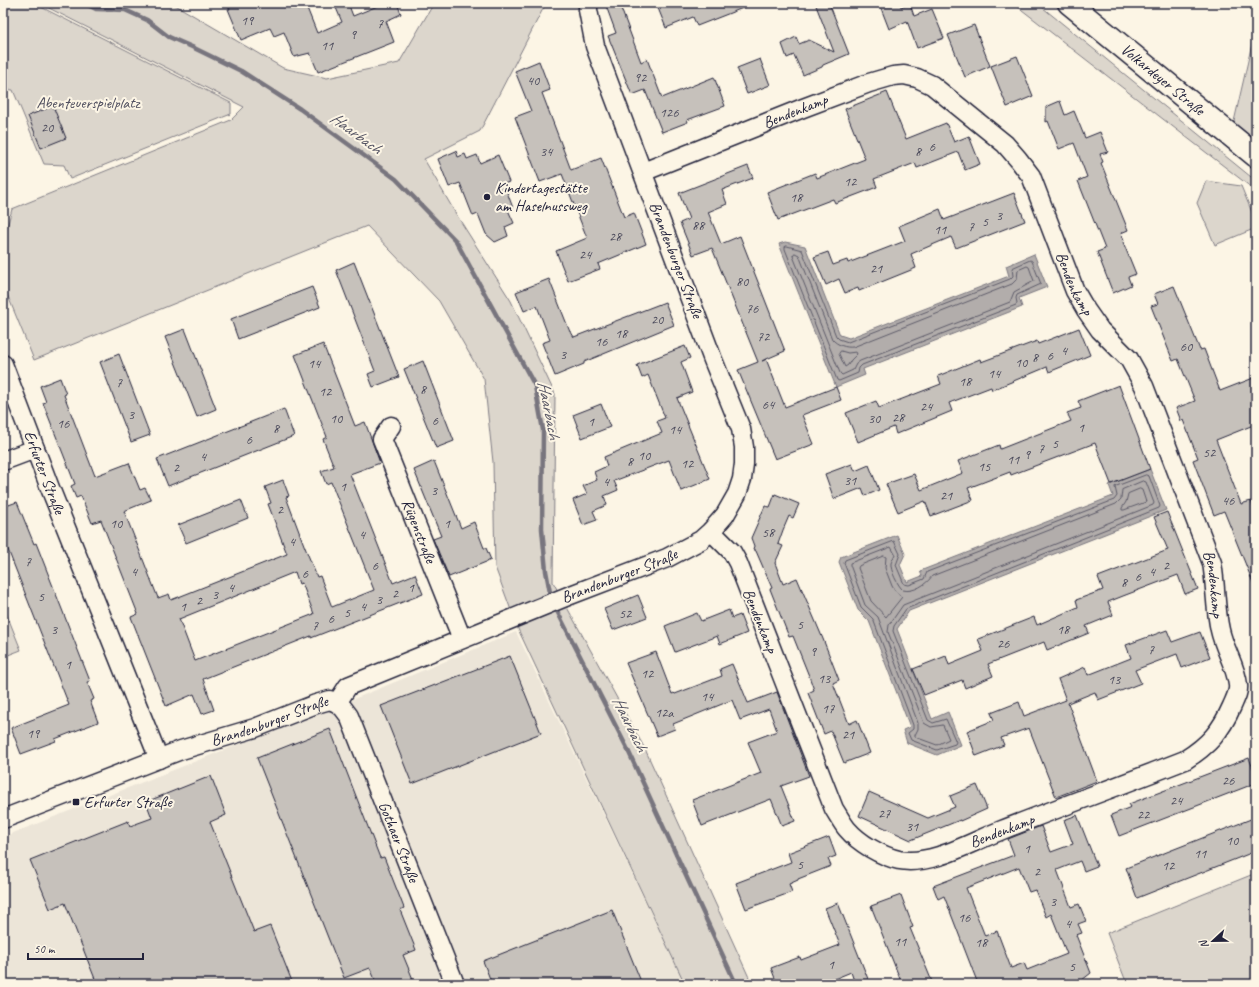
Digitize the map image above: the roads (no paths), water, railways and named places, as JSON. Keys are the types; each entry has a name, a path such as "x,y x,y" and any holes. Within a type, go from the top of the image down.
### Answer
{"main road":[{"name":"Volkardeyer Straße","path":"1069,3 1256,156"}],"street":[{"name":"Brandenburger Straße","path":"3,819 159,758 255,728 316,704 330,700 337,703 348,686 568,596 667,558 701,540 725,515 737,494 742,479 744,447 741,429 595,46 588,3"},
{"name":"Bendenkamp","path":"643,172 803,108 893,76 904,75 918,78 932,85 1005,144 1031,176 1075,291 1100,330 1129,359 1144,386 1212,563 1218,619 1238,686 1237,695 1226,721 1214,738 1202,750 1186,760 1001,830 944,854 918,861 898,860 882,854 861,841 848,829 834,809 738,563 732,552 711,531"},
{"name":"Erfurter Straße","path":"3,364 35,449 159,758"},
{"name":"Rügenstraße","path":"392,426 382,439 462,639"},
{"path":"3,461 35,449"},
{"name":"Gothaer Straße","path":"337,703 343,708 357,735 455,984"}],"water":[{"path":"785,242 805,246 840,335 849,338 1009,276 1006,266 1034,254 1047,287 1019,298 1022,307 863,369 865,375 836,387 779,244"},
{"path":"1150,469 1166,510 909,611 897,629 932,719 948,712 961,745 937,755 907,743 903,730 910,727 869,621 858,610 839,562 841,557 897,535 905,554 900,565 907,582 922,576 920,571 1113,496 1109,485"}],"waterway":[{"name":"Haarbach","path":"84,3 96,9 125,10 147,20 169,37 241,71 300,109 396,179 456,241 535,386 543,430 542,529 546,571 551,598"},
{"name":"Haarbach","path":"554,605 626,746 736,984"}],"place":[{"name":"Kindertagestätte am Haselnussweg","path":"487,197"},
{"name":"Erfurter Straße","path":"76,802"}],"park label":[{"name":"Abenteuerspielplatz","path":"88,103"}]}
